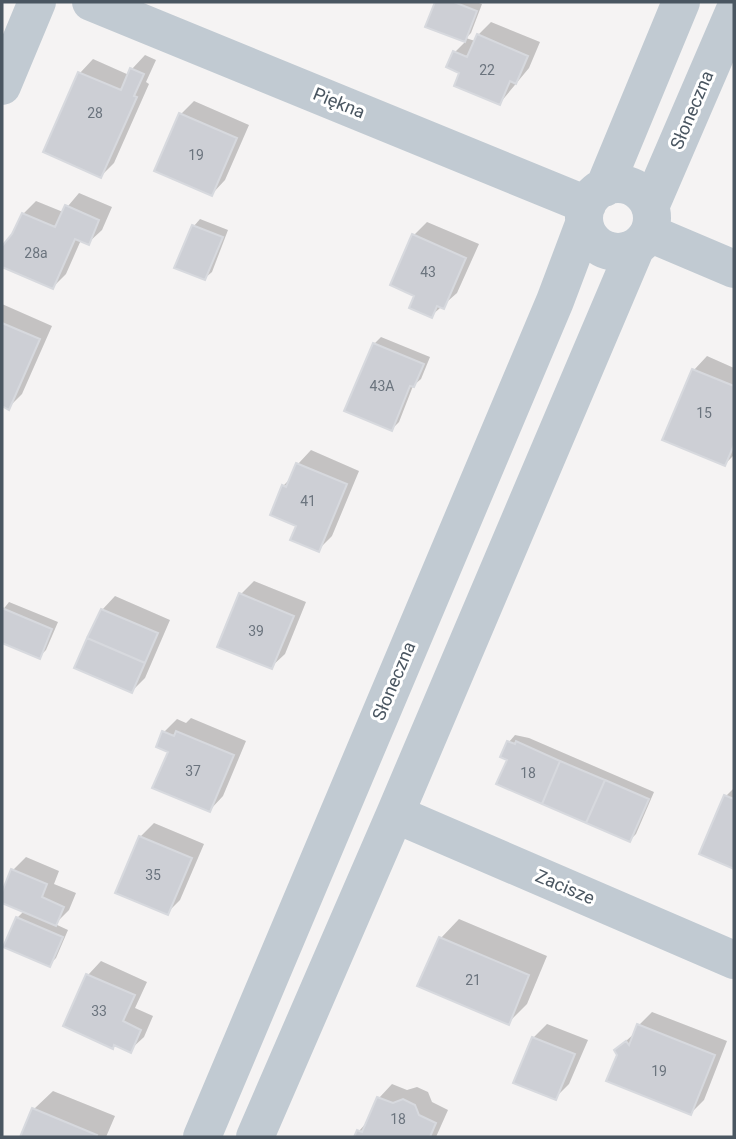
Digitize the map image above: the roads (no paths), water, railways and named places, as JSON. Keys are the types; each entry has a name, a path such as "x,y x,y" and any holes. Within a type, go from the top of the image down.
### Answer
{"street":[{"path":"2,86 37,2"},
{"name":"Piękna","path":"91,2 592,206"},
{"name":"Słoneczna","path":"202,1137 555,301 592,206 681,2"},
{"name":"Słoneczna","path":"255,1137 645,229 734,12"},
{"path":"615,184 636,189 645,197 645,229 626,251 604,249 595,244 588,234 592,206 615,184"},
{"path":"645,229 734,269"},
{"name":"Zacisze","path":"395,814 734,960"}]}
